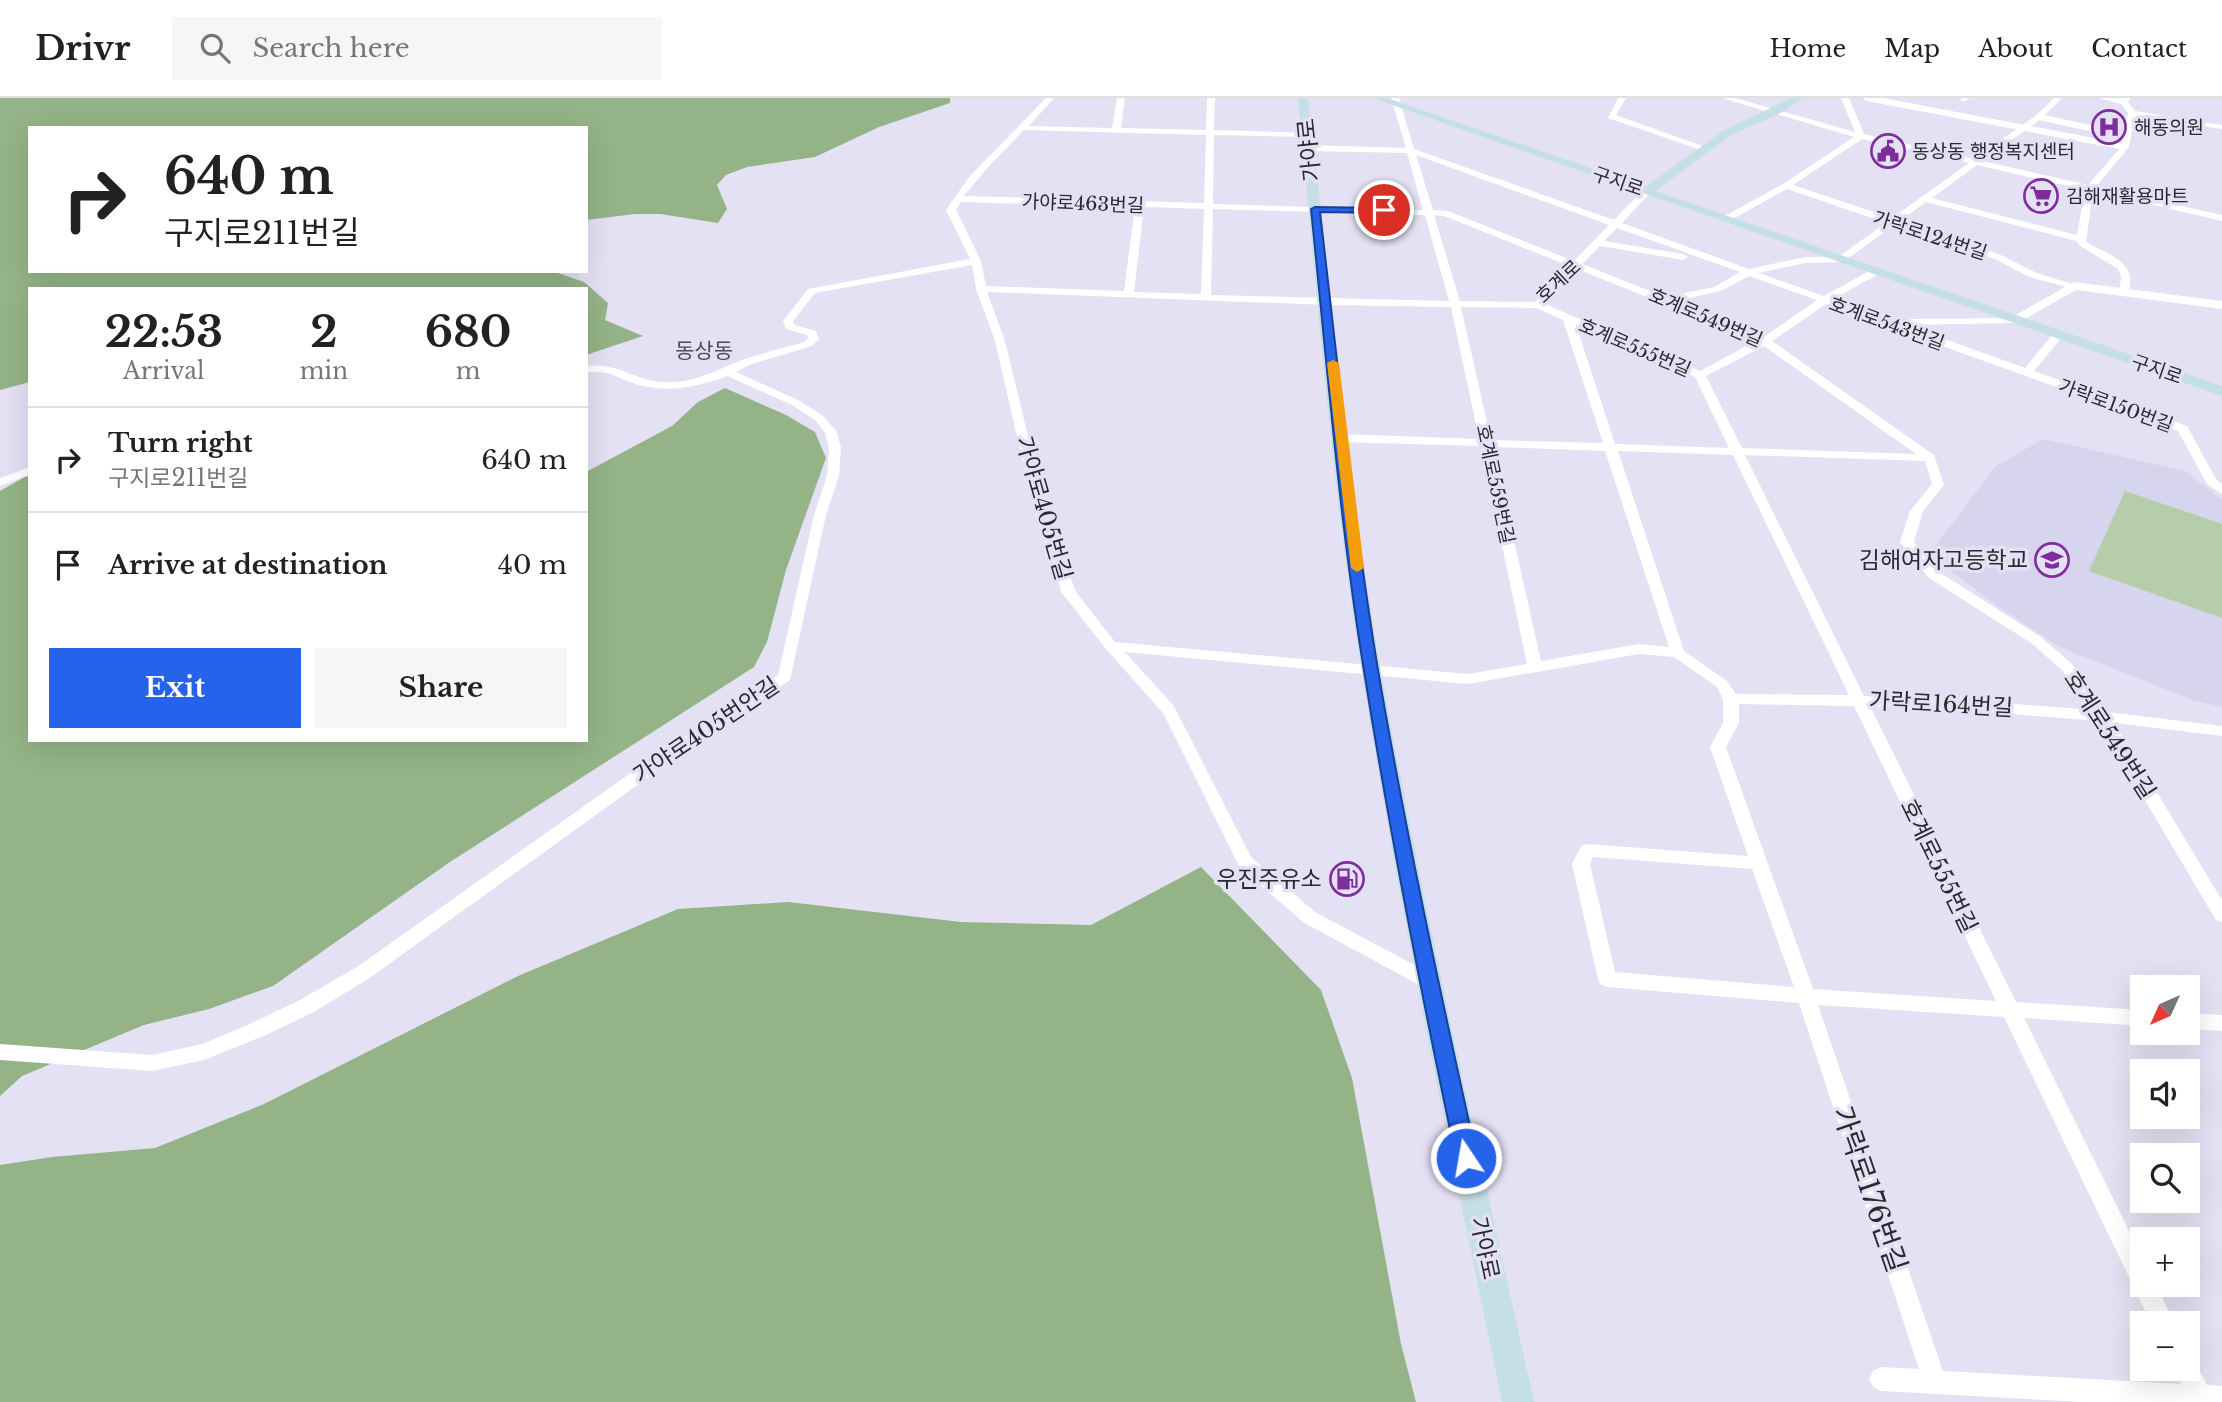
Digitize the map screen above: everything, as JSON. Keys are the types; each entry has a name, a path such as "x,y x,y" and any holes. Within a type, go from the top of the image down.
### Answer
{"main road":[{"name":"가야로","path":"1303,98 1340,438 1371,669 1428,981 1518,1402"},
{"name":"구지로","path":"1377,98 1396,101 1840,260 2222,391"},
{"name":"호계로","path":"1647,191 1727,133 1774,113 1798,98"}],"street":[{"path":"957,199 975,173 1025,128 1050,98"},
{"path":"1116,131 1121,98"},
{"path":"1206,298 1211,98"},
{"path":"1622,98 1611,117 1704,148"},
{"path":"1726,98 1861,136 2089,190 2222,218"},
{"path":"1845,98 1861,136"},
{"path":"1867,98 2125,147"},
{"path":"1840,260 2039,117 2059,98"},
{"path":"2102,98 2125,100 2132,113 2125,147 2089,190 2081,239 2082,243 2123,267 2126,277 2124,293"},
{"name":"호계로559번길","path":"1396,101 1413,151 1455,302 1535,667"},
{"path":"2132,113 2222,127"},
{"path":"2039,117 2127,136"},
{"name":"호계로543번길","path":"1025,128 1210,132 1413,151 2027,373"},
{"path":"1726,219 1786,186 1861,136"},
{"name":"가락로124번길","path":"1786,186 1891,224 1998,257 2033,275 2074,286 2222,305"},
{"name":"호계로","path":"981,289 1327,302 1538,305 1647,191"},
{"name":"가야로463번길","path":"957,199 1430,211"},
{"name":"가야로405번길","path":"957,199 951,210 976,261 981,289 1000,341 1041,515 1069,593 1111,646 1168,710 1245,861 1309,917 1428,981"},
{"path":"1925,199 2081,239"},
{"path":"1129,294 1140,205"},
{"name":"호계로549번길","path":"1430,211 1445,213 1765,341 1930,458 1938,485 1919,504 1909,523 1907,542 1934,575 2036,640 2056,658 2101,713 2222,915"},
{"name":"호계로543번길","path":"1598,243 1720,262"},
{"name":"구지로","path":"1748,272 1805,260 1840,260"},
{"path":"588,369 612,366 640,382 678,387 808,344 814,339 812,333 790,327 788,321 812,291 840,283 976,261"},
{"path":"1667,300 1717,289 1748,272"},
{"path":"1700,375 1765,341 1824,300 1875,272"},
{"path":"2013,320 2074,286"},
{"name":"호계로555번길","path":"1538,305 1700,375 2130,1256"},
{"name":"호계로555번길","path":"1568,318 1612,448"},
{"name":"구지로","path":"1895,327 1905,322 2013,320"},
{"name":"가락로150번길","path":"2058,335 2027,373 2183,429 2211,481 2222,490"},
{"name":"가야로405번안길","path":"0,1052 152,1063 204,1052 259,1029 307,1006 364,972 655,764 785,677 820,514 833,476 835,448 831,432 819,418 796,403 727,372"},
{"path":"1340,438 1930,458"},
{"path":"1612,448 1678,653"},
{"path":"0,482 28,472"},
{"path":"1111,646 1468,679 1639,649 1678,653 1722,684 1731,699"},
{"name":"가락로164번길","path":"1731,699 1859,699 2101,713 2222,730"},
{"name":"가락로176번길","path":"1731,699 1731,723 1718,747 1806,996 1935,1382"},
{"path":"1760,863 1587,850 1581,864 1607,979 1806,996 2130,1017"},
{"path":"2200,1022 2222,1023"},
{"path":"1881,1378 2211,1398"},
{"path":"2197,1381 2211,1398"}],"shaded area":[{"name":"김해여자고등학교","path":"2043,439 2185,471 2222,500 2222,707 2193,700 2059,647 1989,600 1929,554 1996,466"}],"green space":[{"path":"0,98 950,98 950,103 879,127 815,157 747,167 726,175 717,185 727,209 718,223 660,214 588,220 588,126 28,126 28,273 558,273 584,282 608,303 605,320 643,336 588,354 588,287 28,287 28,383 0,390"},
{"path":"725,388 786,415 815,432 826,458 786,570 767,642 754,667 450,862 273,986 209,1009 144,1025 22,1076 0,1096 0,491 28,475 28,742 588,742 588,471 672,426 698,402"},
{"path":"2125,491 2222,524 2222,618 2089,571"},
{"path":"1201,867 1321,990 1352,1078 1401,1344 1416,1402 0,1402 0,1165 52,1157 155,1148 264,1104 518,976 678,909 788,902 961,922 1091,925"}],"slow traffic":[{"path":"1333,363 1357,568"}],"place":[{"name":"해동의원","path":"2109,127"},
{"name":"동상동 행정복지센터","path":"1888,151"},
{"name":"김해재활용마트","path":"2041,196"},
{"name":"김해여자고등학교","path":"2052,560"},
{"name":"우진주유소","path":"1347,879"}],"district":[{"name":"동상동","path":"704,351"}],"route":[{"path":"1384,210 1315,209 1340,438 1371,669 1428,981 1466,1158"}]}
